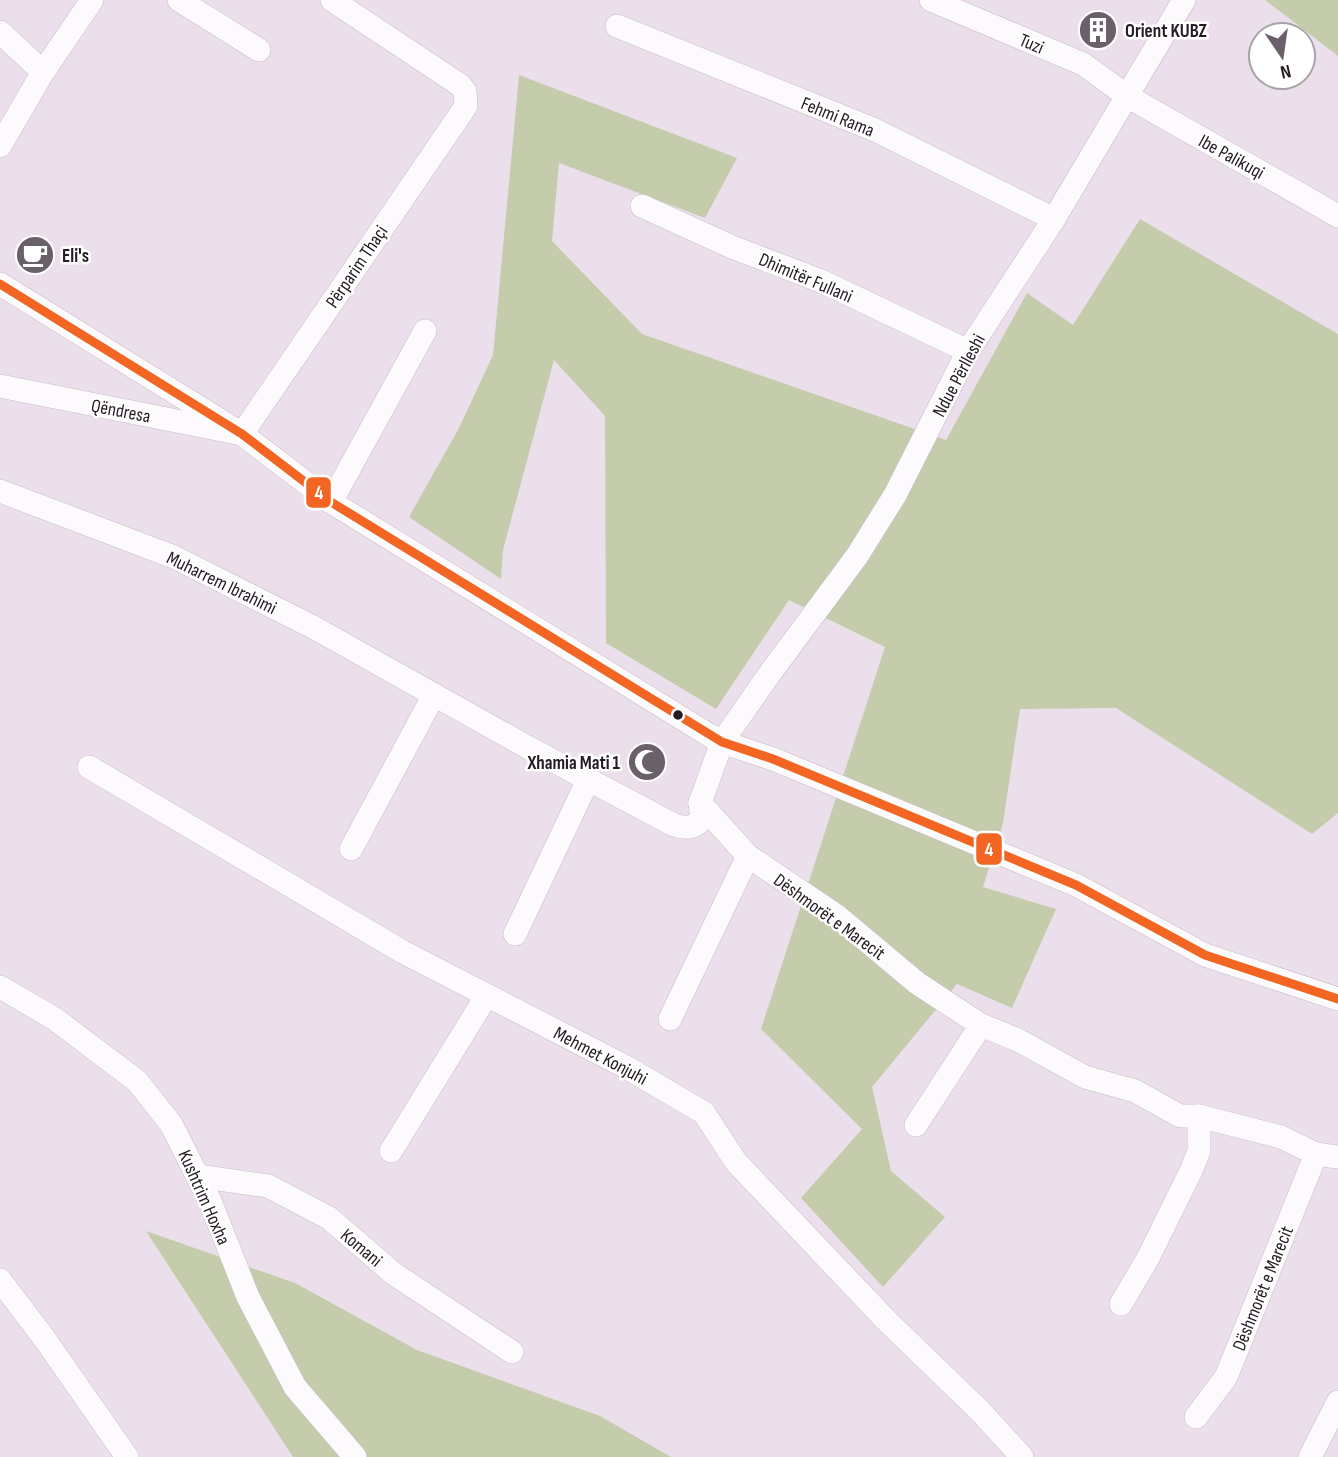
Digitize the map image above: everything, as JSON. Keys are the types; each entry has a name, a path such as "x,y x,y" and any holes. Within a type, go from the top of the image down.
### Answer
{"street":[{"path":"0,146 43,72 92,0"},
{"path":"179,0 259,50"},
{"name":"Përparim Thaçi","path":"242,434 414,180 464,113 467,99 460,85 331,0"},
{"name":"Tuzi","path":"931,0 1083,64 1127,96"},
{"name":"Ndue Përlleshi","path":"722,742 857,556 895,495 968,351 1054,219 1184,0"},
{"name":"Fehmi Rama","path":"617,26 875,130 1054,219"},
{"path":"0,32 43,72"},
{"name":"Ibe Palikuqi","path":"1127,96 1338,216"},
{"name":"Dhimitër Fullani","path":"642,206 732,247 821,281 968,351"},
{"path":"0,284 242,434 331,502 722,742 773,759 1076,885 1205,955 1338,999"},
{"path":"331,502 425,331"},
{"name":"Qëndresa","path":"0,386 242,434"},
{"name":"Muharrem Ibrahimi","path":"0,491 174,557 313,627 588,780 682,828 695,825 702,819 699,803"},
{"path":"351,849 434,695"},
{"path":"699,803 722,742"},
{"name":"Mehmet Konjuhi","path":"89,767 403,952 626,1067 704,1113 736,1161 886,1320 980,1411 1022,1457"},
{"path":"515,934 588,780"},
{"name":"Dëshmorët e Marecit","path":"699,803 748,856 837,916 917,983 981,1024 1018,1040 1085,1077 1135,1091 1180,1116 1199,1116 1281,1137 1327,1156 1226,1377 1196,1417"},
{"path":"670,1019 748,856"},
{"name":"Kushtrim Hoxha","path":"0,987 55,1019 137,1081 171,1124 210,1201 248,1297 295,1387 355,1457"},
{"path":"391,1151 487,995"},
{"path":"916,1125 981,1024"},
{"path":"1121,1304 1148,1258 1191,1171 1199,1151 1199,1116"},
{"name":"Komani","path":"198,1176 268,1186 329,1218 394,1274 512,1352"},
{"path":"0,1280 127,1457"},
{"path":"1310,1457 1338,1402"}],"green space":[{"path":"1265,0 1338,0 1338,56 1317,40 1317,21 1292,21"},
{"path":"519,75 737,158 705,218 559,163 552,241 642,334 946,440 1027,293 1073,325 1140,219 1338,334 1338,813 1312,834 1116,708 1020,709 1003,823 983,887 1056,909 1012,1008 957,984 872,1087 891,1171 945,1217 883,1287 801,1198 862,1129 761,1029 885,647 789,600 716,709 606,643 605,416 554,360 503,550 501,579 409,517 459,428 493,355"},
{"path":"146,1231 295,1283 417,1350 600,1416 671,1457 293,1457"}],"transit line":[{"name":"4","path":"0,284 242,434 331,502 722,742 773,759 1076,885 1205,955 1338,999"}],"place":[{"name":"Orient KUBZ","path":"1098,30"},
{"name":"Eli's","path":"35,255"},
{"name":"Xhamia Mati 1","path":"647,762"}]}
